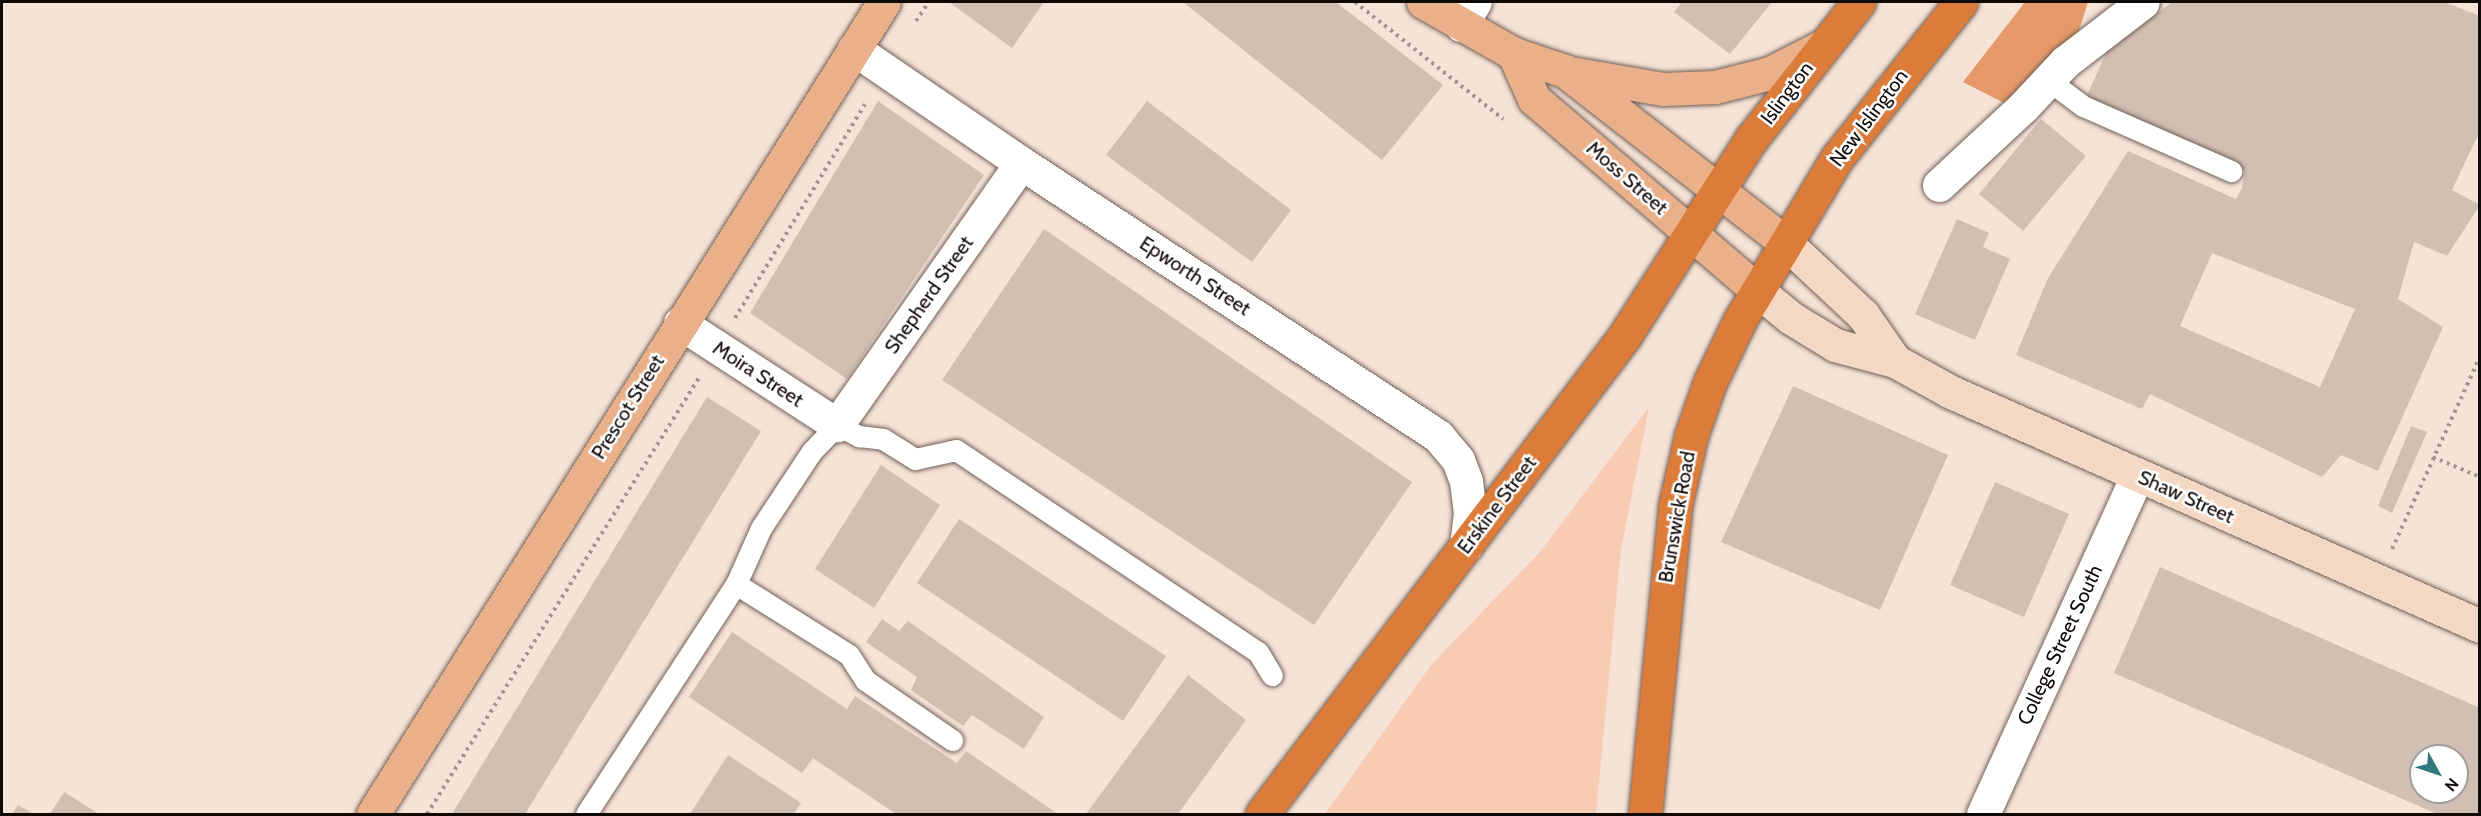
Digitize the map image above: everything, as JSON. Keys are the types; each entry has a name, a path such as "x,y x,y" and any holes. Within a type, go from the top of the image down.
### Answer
{"highway":[{"name":"Islington","path":"1719,188 1858,2"},
{"name":"New Islington","path":"1785,242 1837,158 1961,2"},
{"name":"Erskine Street","path":"1262,814 1624,337 1719,188"},
{"name":"Brunswick Road","path":"1645,814 1667,562 1683,465 1710,382 1757,290 1785,242"}],"main road":[{"name":"Prescot Street","path":"374,814 680,323 884,2"},
{"path":"1423,2 1468,13 1514,54 1565,71 1632,86 1689,90 1770,73 1823,46"},
{"name":"Moss Street","path":"1514,54 1534,99 1757,290"},
{"path":"1565,71 1719,188 1785,242"}],"street":[{"path":"1939,184 2024,107 2064,62 2143,2"},
{"name":"Epworth Street","path":"854,49 1021,163 1438,436 1458,460 1466,481 1470,513 1466,546"},
{"name":"Shepherd Street","path":"837,425 1021,163"},
{"name":"Shaw Street","path":"1785,242 1863,315 1895,361"},
{"name":"Shaw Street","path":"1757,290 1819,337 1856,353 1895,361 1951,392 2480,626"},
{"name":"Moira Street","path":"680,323 837,425"},
{"name":"College Street South","path":"1983,814 2137,476"}],"lane":[{"path":"2048,80 2083,106 2231,171"},
{"path":"586,814 736,584 761,528 812,452 837,425 859,436 883,439 915,459 956,450 1258,652 1272,675"},
{"path":"736,584 849,655 865,680 952,740"}],"path":[{"path":"427,814 584,569 928,2"},
{"path":"1355,2 1505,120"},
{"path":"2377,582 2480,357"},
{"path":"2433,457 2480,477"}],"shaded area":[{"path":"2025,2 2088,2 2078,34 2006,104 1963,82"},
{"path":"1649,407 1621,550 1596,814 1325,814 1431,665 1540,552"}],"building":[{"path":"949,2 1044,2 1012,48"},
{"path":"1183,2 1336,2 1443,85 1382,160"},
{"path":"1682,2 1772,2 1730,54 1674,12"},
{"path":"2172,2 2444,2 2480,16 2480,131 2452,190 2480,205 2447,256 2414,242 2398,299 2443,327 2378,471 2341,455 2322,477 2150,394 2142,409 2016,355 2048,278 2128,151 2236,199 2242,188 2245,171 2084,102 2107,51","holes":["2212,253 2355,309 2320,387 2180,326"]},
{"path":"878,101 984,175 847,379 750,313"},
{"path":"1147,101 1291,210 1252,262 1106,155"},
{"path":"2041,119 2086,156 2023,231 1979,194"},
{"path":"1957,219 1989,233 1983,247 2010,259 1975,340 1915,314"},
{"path":"1044,229 1412,482 1314,625 942,380"},
{"path":"1793,386 1948,455 1880,610 1721,542"},
{"path":"707,397 761,431 525,814 452,814"},
{"path":"2411,426 2427,432 2392,513 2378,506"},
{"path":"881,465 940,505 874,608 815,569"},
{"path":"1995,482 2069,514 2024,617 1950,585"},
{"path":"959,519 1166,656 1123,721 917,583"},
{"path":"2160,567 2480,708 2480,814 2437,814 2414,804 2469,804 2469,744 2409,744 2409,802 2114,673"},
{"path":"882,619 899,631 908,621 1044,717 1024,749 972,715 963,726 911,690 917,677 866,642"},
{"path":"732,632 847,709 855,696 957,763 966,751 1058,814 896,814 813,758 802,773 689,697"},
{"path":"1188,675 1246,720 1178,814 1086,814"},
{"path":"728,755 801,803 794,814 690,814"},
{"path":"64,792 99,814 50,814"},
{"path":"18,805 34,814 12,814"}]}
